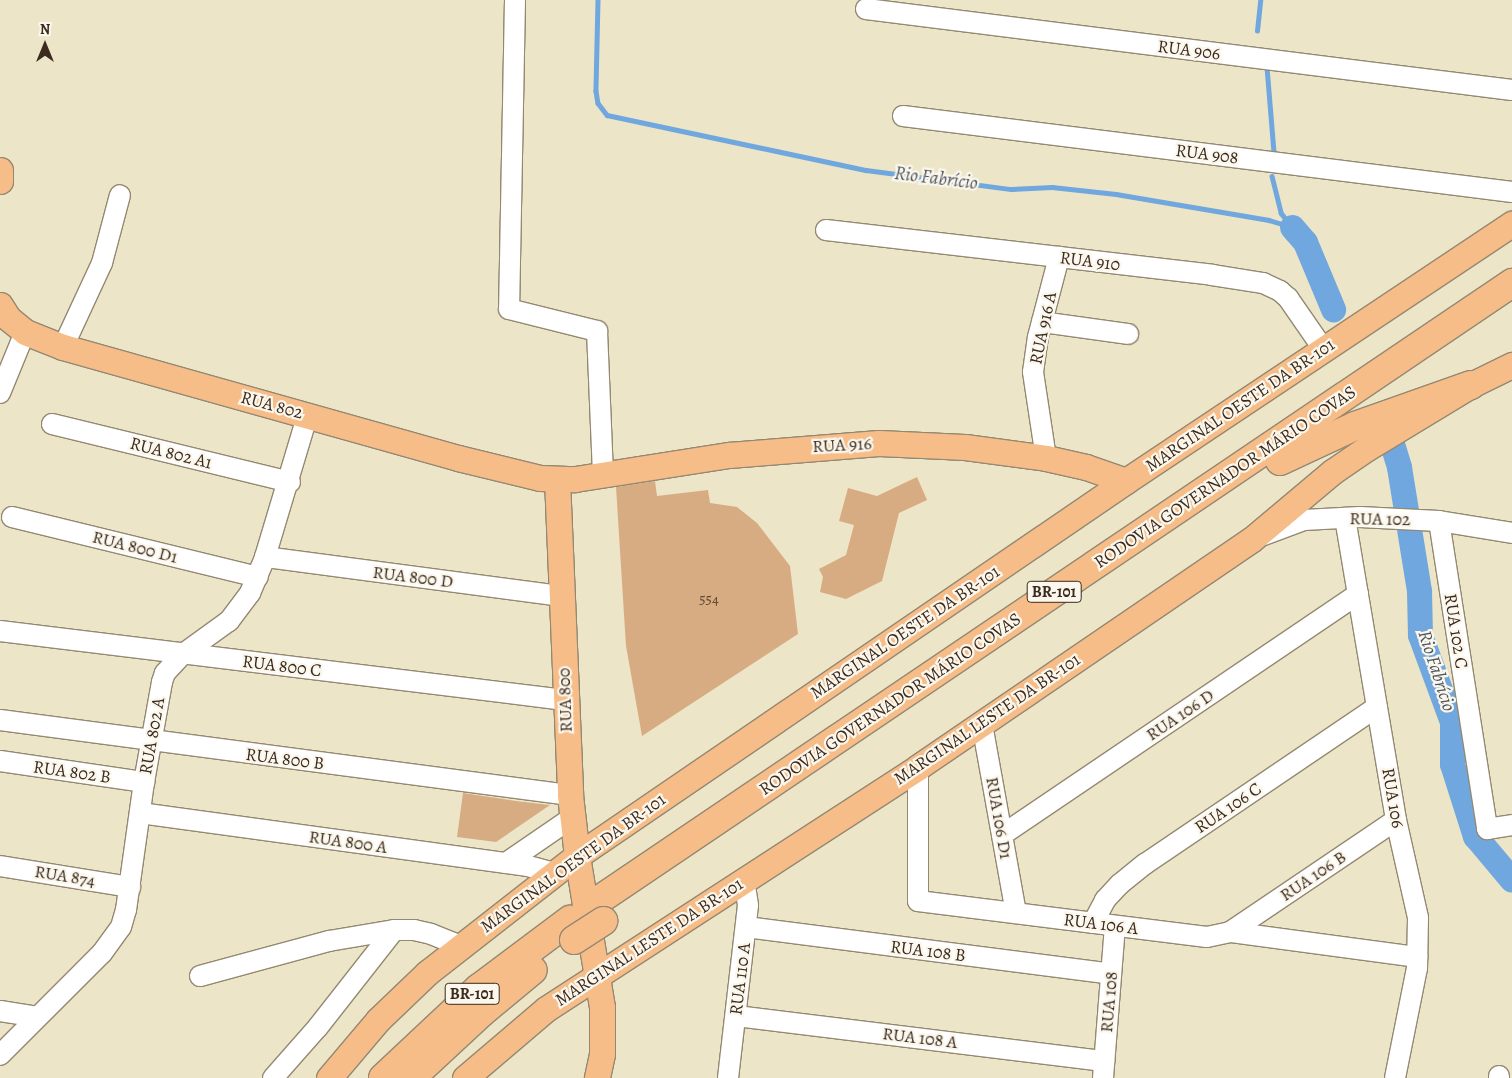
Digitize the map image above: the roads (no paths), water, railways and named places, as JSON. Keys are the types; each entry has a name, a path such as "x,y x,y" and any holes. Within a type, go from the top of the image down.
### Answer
{"highway":[{"name":"RODOVIA GOVERNADOR MÁRIO COVAS","path":"383,1078 479,988 1512,283"},
{"name":"RODOVIA GOVERNADOR MÁRIO COVAS","path":"411,1078 586,916 1280,461 1512,306"},
{"path":"1280,461 1355,426 1471,385"}],"main road":[{"path":"0,170 0,181"},
{"name":"MARGINAL OESTE DA BR-101","path":"329,1078 397,1001 460,946 577,856 1126,481 1512,224"},
{"name":"RUA 802","path":"0,305 8,318 25,332 63,347 308,414 488,466 557,479"},
{"name":"MARGINAL LESTE DA BR-101","path":"465,1078 519,1030 598,974 982,724 1251,540 1332,472 1398,428 1471,385 1512,365"},
{"name":"RUA 916","path":"557,479 603,475 729,455 879,443 956,447 1046,458 1086,467 1126,481"},
{"name":"RUA 800","path":"557,479 565,700 572,806 577,856 586,916 598,974 603,1023 602,1054 597,1078"},
{"path":"572,806 587,830 604,838 588,873 586,916"},
{"path":"555,873 574,883 586,916"}],"street":[{"path":"515,0 509,308 597,331 603,475"},
{"name":"RUA 906","path":"866,9 1512,90"},
{"name":"RUA 908","path":"903,116 1512,192"},
{"path":"63,347 102,263 120,195"},
{"name":"RUA 910","path":"826,230 1262,283 1280,291 1288,298 1324,350"},
{"name":"RUA 916 A","path":"1046,458 1033,372 1042,322 1058,257"},
{"path":"1042,322 1128,334"},
{"path":"0,393 25,332"},
{"name":"RUA 802 A","path":"0,1055 116,935 124,917 130,887 144,782 165,673 183,654 229,621 250,593 258,577 290,482 308,414"},
{"name":"RUA 802 A1","path":"52,424 290,482"},
{"name":"RUA 800 D1","path":"12,517 258,577"},
{"name":"RUA 102","path":"1251,540 1304,520 1345,518 1394,517 1512,533"},
{"name":"RUA 106","path":"1345,518 1396,820 1418,918 1418,958 1395,1078"},
{"name":"RUA 102 C","path":"1439,522 1487,829 1512,825"},
{"name":"RUA 800 D","path":"265,557 561,596"},
{"name":"RUA 106 D","path":"1002,835 1358,594"},
{"name":"RUA 800 C","path":"0,630 565,700"},
{"name":"RUA 106 C","path":"1093,923 1106,900 1120,884 1145,864 1377,707"},
{"name":"RUA 800 B","path":"0,720 572,806"},
{"name":"RUA 106 D1","path":"982,724 1016,913"},
{"name":"RUA 802 B","path":"0,761 144,782"},
{"name":"RUA 106 A","path":"918,766 918,901 1207,937 1230,932 1418,958"},
{"path":"506,863 572,806"},
{"name":"RUA 800 A","path":"140,813 528,866 555,873"},
{"name":"RUA 106 B","path":"1230,932 1396,820"},
{"name":"RUA 874","path":"0,866 130,887"},
{"name":"RUA 110 A","path":"728,1078 748,905 744,880"},
{"name":"RUA 108","path":"1103,1069 1115,926"},
{"name":"RUA 108 B","path":"746,928 1111,974"},
{"path":"200,976 329,941 394,930 414,930 431,934 460,946"},
{"path":"274,1078 318,1027 394,930"},
{"path":"0,1011 38,1017"},
{"name":"RUA 108 A","path":"736,1016 1103,1069"}],"waterway":[{"name":"Rio Fabrício","path":"598,0 596,91 598,103 607,115 866,170 1011,189 1052,187 1116,194 1269,220 1292,227"},
{"path":"1257,31 1260,0"},
{"path":"1267,67 1274,153"},
{"path":"1272,176 1281,213 1291,225"},
{"name":"Rio Fabrício","path":"1292,227 1305,242 1333,309"},
{"name":"Rio Fabrício","path":"1393,447 1399,467 1419,591 1420,635 1452,722 1452,764 1475,836 1512,880"}]}
